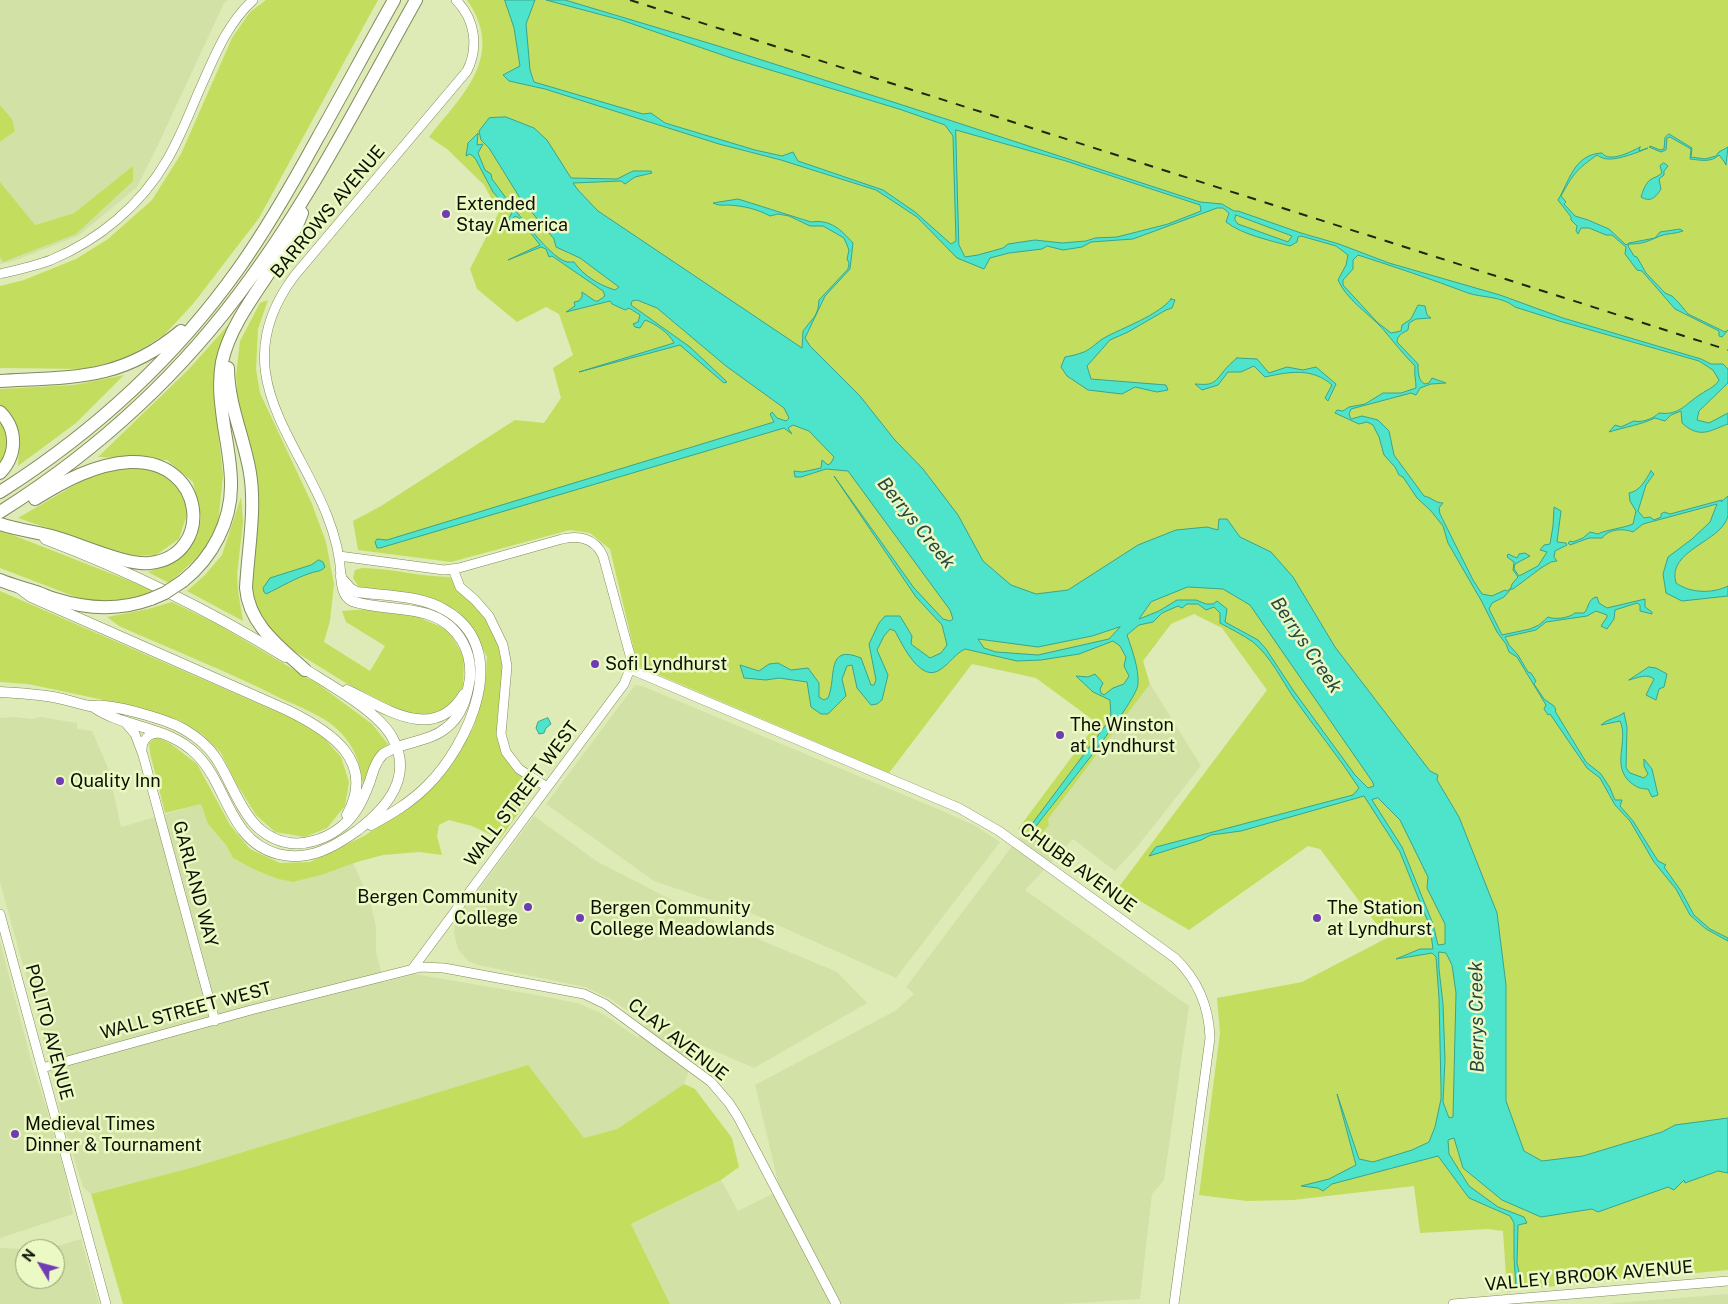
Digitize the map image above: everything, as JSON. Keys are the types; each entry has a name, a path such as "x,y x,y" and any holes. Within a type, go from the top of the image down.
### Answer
{"highway":[{"path":"0,492 46,461 108,412 161,362 210,307 243,263 273,216 394,0"},
{"path":"0,512 40,486 90,449 141,404 212,328 250,280 313,184 416,0"},
{"path":"0,580 18,588 34,591 68,603 92,607 121,607 151,600 165,593 183,581 196,569 213,547 222,530 230,496 231,473 220,400 220,376 224,356 233,333 299,222 313,184"},
{"path":"0,381 99,374 131,364 163,345 210,307"},
{"path":"233,333 228,358 229,384 249,466 252,490 246,588 247,600 262,629 310,673"},
{"path":"0,374 58,378"},
{"path":"0,412 8,423 14,440 11,457 0,473"},
{"path":"0,512 21,507 56,486 87,472 113,464 131,462 155,465 174,475 187,490 193,510 192,527 185,543 167,558 150,563 134,562 57,537 10,527"}],"main road":[{"path":"10,527 93,558 166,591 242,631 356,703 381,722 389,732 397,748 399,774 391,798 375,816 346,839"},
{"path":"0,692 52,697 92,706 109,706 162,720 184,729 199,739 212,752 246,815 262,832 278,840 295,843 311,842 338,830 351,817 361,802 378,760 387,752 434,735 452,723 463,707 470,676 470,661 466,648 458,634 445,622 425,613 352,601 344,592 341,576"},
{"path":"92,706 102,713 160,732 182,743 200,758 236,822 248,837 263,848 281,855 306,856 324,851 409,802 444,767 459,745 469,723 478,692 481,670 479,654 473,639 462,623 452,614 428,602 357,592 348,587 341,576"},
{"path":"18,588 31,597 297,715 332,736 345,750 350,759 355,776 355,793 344,820 332,832 322,837"},
{"path":"310,673 400,716 422,720 437,717 454,707 464,695 470,676"}],"street":[{"path":"0,274 43,262 75,248 112,225 137,201 167,160 226,34 238,15 253,0"},
{"name":"BARROWS AVENUE","path":"341,576 339,556 328,516 282,425 268,392 264,355 267,328 277,302 295,275 468,71 473,56 474,34 468,17 456,0"},
{"path":"339,556 434,570 454,569 572,537 590,541 599,548 604,560 629,651 630,669"},
{"path":"454,569 460,587 485,611 503,633 507,666 501,728 504,746 509,757 519,769 547,787"},
{"name":"WALL STREET WEST","path":"42,1068 413,968 624,684 630,669"},
{"name":"CHUBB AVENUE","path":"630,669 959,808 999,831 1183,966 1196,983 1204,1001 1208,1014 1210,1038 1174,1304"},
{"name":"GARLAND WAY","path":"124,721 135,734 143,755 215,1021"},
{"path":"143,755 142,746 144,740 151,734 160,732"},
{"name":"POLITO AVENUE","path":"0,914 106,1304"},
{"name":"CLAY AVENUE","path":"413,968 434,966 573,991 595,998 711,1082 731,1105 738,1117 836,1304"},
{"name":"VALLEY BROOK AVENUE","path":"1453,1304 1728,1281"}],"shaded area":[{"path":"0,0 228,0 224,3 137,187 78,236 16,260 0,264 0,257 3,262 133,181 132,167 74,213 34,225 0,182 0,142 15,131 12,119 0,105"},
{"path":"1150,684 1201,766 1137,847 1115,871 1073,839 1025,890 1189,1006 1164,1180 1152,1194 1140,1299 1062,1304 670,1304 631,1224 721,1180 738,1211 780,1190 755,1085 895,1011 914,994 906,987 1019,837 1034,843 1049,825 1047,819"},
{"path":"635,685 642,686 940,810 974,825 1000,842 896,978 742,909 654,881 546,804"},
{"path":"41,717 77,723 77,729 92,731 108,768 121,827 201,804 208,824 226,845 233,858 255,870 278,879 293,882 321,875 353,863 370,901 376,927 376,953 384,982 414,974 580,1004 603,1014 638,1038 646,1023 609,998 585,987 478,965 468,961 458,949 454,933 455,924 459,916 534,816 598,862 703,916 837,972 867,1003 754,1068 701,1045 695,1054 684,1084 617,1129 584,1138 528,1066 194,1167 91,1194 83,1187 64,1126 46,1048 0,882 0,718 32,719"},
{"path":"0,941 31,1060 66,1178 73,1214 0,1238"},
{"path":"81,1239 99,1304 0,1304 0,1248 15,1249 15,1289 65,1289 65,1244"},
{"path":"1728,1294 1728,1304 1607,1304 1617,1303"}],"green space":[{"path":"266,0 378,0 259,218 193,304 164,335 127,358 84,369 0,368 0,286 24,280 76,259 108,239 152,200 181,154 232,38 250,12"},
{"path":"467,0 1728,0 1728,1270 1507,1292 1503,1231 1488,1229 1420,1233 1414,1186 1293,1200 1247,1201 1199,1195 1220,1033 1217,998 1302,982 1387,938 1320,849 1308,846 1189,930 1118,888 1267,690 1222,628 1194,614 1171,624 1143,661 1150,684 1048,819 1049,825 1034,843 1018,829 1097,723 1036,678 972,664 889,773 638,666 610,549 590,533 570,530 451,562 358,550 353,521 381,506 515,420 544,423 561,398 553,368 573,355 559,314 546,307 517,322 477,289 470,269 499,212 484,185 447,149 429,137 466,90 481,57 482,39 478,20"},
{"path":"0,105 12,119 15,131 0,142"},
{"path":"133,166 133,181 76,234 3,262 0,257 0,182 35,225 74,213"},
{"path":"268,300 258,329 256,369 260,393 312,504 326,542 334,584 330,621 324,642 370,671 385,646 346,622 342,611 369,609 416,616 448,630 464,657 463,687 451,703 434,715 411,716 346,683 294,651 265,624 256,609 252,593 259,495 256,468 238,407 236,376 240,341 260,303"},
{"path":"231,322 217,359 213,386 223,475 218,524 201,554 169,583 148,572 170,564 186,552 197,536 201,517 193,482 167,460 98,457 188,370"},
{"path":"124,375 76,423 18,466 18,432 12,418 0,405 0,389 74,385"},
{"path":"0,419 4,423 10,443 0,467"},
{"path":"142,467 163,473 182,489 187,514 179,539 156,555 130,556 18,518 80,482 105,471"},
{"path":"241,497 243,522 237,575 243,621 187,591 205,575 222,555"},
{"path":"0,530 153,590 147,594 112,602 81,599 0,568"},
{"path":"362,568 450,577 481,613 491,629 502,662 497,725 500,748 506,759 520,775 536,788 500,839 472,826 449,820 439,825 437,836 442,855 419,852 383,855 293,882 278,879 255,870 233,858 226,845 208,824 201,804 165,813 149,743 157,737 171,744 197,764 230,825 250,849 280,863 310,862 364,836 415,802 451,766 474,726 485,686 487,657 471,625 456,610 418,594 359,587 353,578 355,570"},
{"path":"0,591 296,720 323,737 341,757 349,782 345,806 327,828 305,837 275,832 256,815 236,783 221,753 203,735 181,721 132,706 28,684 0,682"},
{"path":"172,602 217,624 318,684 372,724 388,744 375,757 363,785 358,760 352,747 336,728 324,719 242,680 119,626 107,617"},
{"path":"528,1065 584,1138 617,1129 684,1084 695,1089 732,1138 739,1167 721,1180 631,1224 670,1304 123,1304 91,1194 194,1167"}],"water":[{"path":"505,0 535,0 526,24 530,70 534,82 643,114 651,113 665,123 755,150 782,156 793,152 798,161 883,190 915,212 951,244 956,241 953,136 945,125 899,109 734,59 621,20 546,0 565,0 715,45 1200,202 1222,204 1234,211 1339,244 1389,263 1500,295 1563,318 1701,359 1711,364 1723,364 1728,369 1728,383 1699,411 1697,420 1709,423 1728,413 1728,424 1710,431 1694,431 1682,423 1681,411 1671,415 1665,421 1655,418 1609,432 1615,425 1621,427 1634,421 1647,420 1659,413 1678,411 1713,387 1719,380 1713,370 1699,361 1559,321 1515,307 1498,299 1474,295 1358,255 1353,260 1353,269 1343,280 1343,285 1377,322 1391,333 1401,331 1402,325 1411,319 1418,305 1425,306 1427,315 1431,318 1416,319 1409,323 1408,330 1399,336 1397,342 1418,364 1419,376 1423,383 1429,383 1432,378 1446,383 1431,384 1420,388 1416,395 1411,393 1351,409 1349,414 1351,419 1362,416 1378,420 1389,431 1394,455 1424,496 1443,503 1439,508 1440,514 1482,594 1492,596 1511,588 1518,577 1513,570 1514,562 1507,557 1508,554 1517,558 1519,554 1525,553 1530,556 1515,564 1514,569 1519,576 1538,566 1547,552 1540,550 1544,545 1550,544 1554,507 1561,511 1557,542 1566,543 1567,545 1555,551 1554,557 1557,561 1541,568 1511,589 1504,597 1492,603 1489,609 1502,635 1530,629 1539,625 1548,617 1562,618 1575,613 1584,613 1590,601 1597,597 1599,603 1607,608 1645,599 1645,607 1652,614 1640,611 1640,605 1637,603 1615,610 1614,619 1607,629 1601,626 1607,615 1596,611 1587,616 1546,622 1536,630 1505,637 1528,672 1531,673 1536,681 1534,684 1544,699 1554,706 1555,711 1586,762 1601,774 1615,800 1622,800 1620,806 1633,821 1658,861 1666,865 1664,867 1681,891 1694,915 1710,929 1728,938 1728,941 1706,929 1690,915 1676,889 1654,862 1630,821 1615,805 1600,778 1587,768 1550,714 1548,715 1544,709 1546,705 1517,657 1509,652 1506,644 1497,632 1448,543 1443,526 1417,498 1403,477 1399,475 1395,467 1384,455 1379,437 1373,425 1367,422 1359,424 1335,413 1337,410 1343,411 1349,407 1365,404 1383,393 1401,393 1416,388 1415,366 1382,328 1352,300 1338,280 1346,265 1348,255 1336,246 1301,236 1298,237 1297,242 1290,246 1248,234 1226,222 1229,213 1223,208 1217,208 1133,239 1091,242 1082,247 1063,250 1047,246 1042,249 1009,253 990,258 984,269 957,258 917,217 876,190 781,160 719,144 545,89 509,81 503,75 520,66 514,28","holes":["956,130 1066,161 1200,205 1201,211 1168,224 1117,237 1062,243 1035,240 1008,244 1003,248 965,257 959,245","1236,215 1292,236 1288,242 1238,224 1235,220"]},
{"name":"Berrys Creek","path":"506,117 534,128 547,140 571,178 617,179 633,171 651,171 652,173 635,177 625,184 621,181 573,183 598,211 802,348 803,331 815,316 819,300 848,269 849,263 847,259 849,250 844,238 823,226 810,226 789,216 778,214 770,216 745,207 713,203 738,199 811,222 824,222 835,226 844,234 853,243 850,269 825,296 805,338 810,346 860,396 894,439 923,469 958,515 983,561 1011,585 1036,594 1068,590 1138,545 1176,530 1207,527 1218,530 1219,519 1227,519 1240,537 1271,552 1293,577 1335,647 1430,771 1438,775 1437,780 1459,817 1497,913 1506,985 1506,1101 1524,1151 1542,1161 1583,1156 1662,1132 1675,1125 1728,1118 1728,1173 1718,1171 1685,1183 1684,1180 1674,1190 1668,1187 1598,1212 1592,1209 1541,1217 1502,1200 1463,1168 1454,1138 1448,1140 1449,1154 1469,1186 1498,1207 1524,1217 1527,1223 1518,1225 1517,1263 1522,1286 1516,1287 1514,1223 1510,1216 1469,1198 1438,1156 1332,1184 1323,1191 1318,1188 1301,1186 1329,1179 1356,1165 1337,1094 1359,1159 1373,1162 1412,1150 1429,1142 1435,1127 1441,1099 1439,998 1436,957 1432,953 1396,959 1420,949 1433,949 1430,927 1400,852 1364,796 1241,831 1211,835 1201,840 1149,856 1156,847 1353,795 1359,788 1294,698 1265,654 1253,642 1220,623 1220,613 1214,607 1206,610 1198,604 1187,604 1182,608 1178,606 1162,613 1153,622 1139,625 1127,635 1137,672 1138,684 1134,695 1110,731 1037,825 1029,828 1111,718 1110,700 1093,692 1076,676 1088,677 1095,674 1103,683 1100,689 1104,695 1113,688 1124,684 1129,676 1124,666 1126,657 1120,646 1113,641 1079,654 1041,660 1017,661 965,649 941,669 934,672 926,672 913,661 895,631 890,629 877,650 888,675 882,700 877,704 871,705 857,688 852,665 847,666 842,679 846,696 828,714 821,714 811,707 807,682 779,678 766,680 744,678 740,665 759,671 769,664 778,663 791,670 808,668 819,683 819,697 824,700 828,698 831,690 834,665 837,659 842,655 850,655 861,658 871,685 874,685 876,680 869,644 879,623 885,616 900,616 912,636 911,644 930,658 941,653 947,645 942,625 916,597 834,476 914,588 943,619 950,621 953,619 950,610 848,471 826,469 795,477 794,471 802,472 821,468 822,460 828,465 834,457 809,431 793,425 788,428 792,434 784,428 377,548 375,542 377,539 387,540 774,422 770,414 772,412 777,418 786,421 789,418 784,408 726,366 657,308 637,300 632,301 631,305 690,347 727,382 724,383 680,345 579,372 674,343 662,329 645,320 640,328 635,327 633,324 638,322 640,315 629,308 625,310 612,304 610,301 566,312 575,306 574,302 579,301 582,297 582,292 595,301 605,296 603,291 552,256 549,257 546,249 541,247 508,260 540,245 519,218 515,216 511,220 508,219 512,213 493,192 475,158 470,154 466,156 468,143 478,133 477,145 483,144 478,153 485,170 491,174 492,179 516,212 538,238 559,258 567,262 574,262 582,272 598,283 615,290 619,287 580,258 556,247 554,239 520,198 489,148 481,140 479,131 489,118","holes":["1188,587 1223,589 1250,605 1374,786 1368,788 1355,775 1258,640 1225,622 1227,609 1217,601 1213,604 1206,604 1196,600 1177,600 1159,611 1139,619 1151,602","1120,627 1109,639 1038,655 996,652 984,648 978,639 1038,647 1092,636","1378,798 1400,820 1428,877 1427,888 1445,924 1445,944 1438,945 1433,924 1402,847 1372,800","1439,952 1446,953 1452,965 1456,993 1453,1117 1449,1118 1443,1102 1445,1060 1443,1004"]},
{"path":"1669,134 1692,148 1691,157 1705,159 1716,156 1728,147 1726,165 1719,155 1709,160 1690,159 1691,149 1670,137 1667,138 1666,150 1661,152 1649,147 1660,150 1664,149 1665,138"},
{"path":"1640,147 1639,151 1648,148 1634,154 1617,158 1607,159 1597,155 1590,160 1576,172 1565,188 1561,196 1566,202 1564,204 1575,216 1609,229 1626,245 1629,243 1655,238 1660,232 1680,229 1683,231 1663,235 1642,243 1629,244 1628,246 1646,273 1665,293 1672,296 1688,314 1725,332 1728,330 1722,337 1719,336 1719,331 1675,309 1642,271 1637,270 1625,254 1626,247 1612,235 1606,235 1589,228 1581,228 1578,234 1576,231 1577,226 1558,200 1574,170 1585,158 1602,153 1605,156 1615,157"},
{"path":"1664,163 1668,166 1664,171 1664,175 1659,179 1661,189 1659,192 1650,199 1641,197 1648,182 1662,173 1660,166"},
{"path":"1171,299 1175,300 1172,308 1110,340 1087,366 1091,379 1166,385 1168,390 1157,392 1135,387 1122,394 1088,390 1067,376 1061,367 1065,357 1087,351 1104,338 1158,310"},
{"path":"1237,358 1257,359 1269,373 1287,367 1303,370 1316,367 1336,384 1328,401 1325,398 1332,385 1316,375 1300,372 1265,377 1254,366 1241,372 1228,372 1218,385 1202,390 1195,384 1214,382"},
{"path":"1651,471 1654,474 1646,485 1638,511 1644,518 1650,517 1654,520 1661,517 1661,514 1664,512 1670,514 1722,500 1721,502 1728,496 1728,516 1724,525 1716,533 1686,554 1679,562 1675,572 1676,583 1688,589 1708,591 1728,586 1728,596 1682,601 1666,593 1663,574 1668,557 1692,539 1710,522 1717,504 1643,524 1633,532 1616,530 1602,538 1589,538 1570,545 1568,543 1583,538 1590,532 1598,534 1633,524 1636,511 1630,501 1629,493 1639,488"},
{"path":"319,560 323,562 325,567 322,570 299,577 266,594 264,592 263,588 270,578 311,565"},
{"path":"1649,667 1656,668 1667,674 1664,687 1659,689 1656,700 1646,695 1654,679 1645,676 1629,680"},
{"path":"1624,713 1627,727 1626,768 1630,773 1644,778 1648,774 1644,766 1644,759 1652,769 1658,795 1652,797 1648,789 1636,786 1624,775 1621,761 1623,737 1620,721 1601,725"},
{"path":"548,718 551,724 544,733 539,734 536,728 538,722"}],"railway":[{"path":"630,0 1728,350"}],"place":[{"name":"Extended Stay America","path":"446,214"},
{"name":"Sofi Lyndhurst","path":"595,664"},
{"name":"The Winston at Lyndhurst","path":"1060,735"},
{"name":"Quality Inn","path":"60,781"},
{"name":"Bergen Community College","path":"528,907"},
{"name":"Bergen Community College Meadowlands","path":"580,918"},
{"name":"The Station at Lyndhurst","path":"1317,918"},
{"name":"Medieval Times Dinner & Tournament","path":"15,1134"}]}
